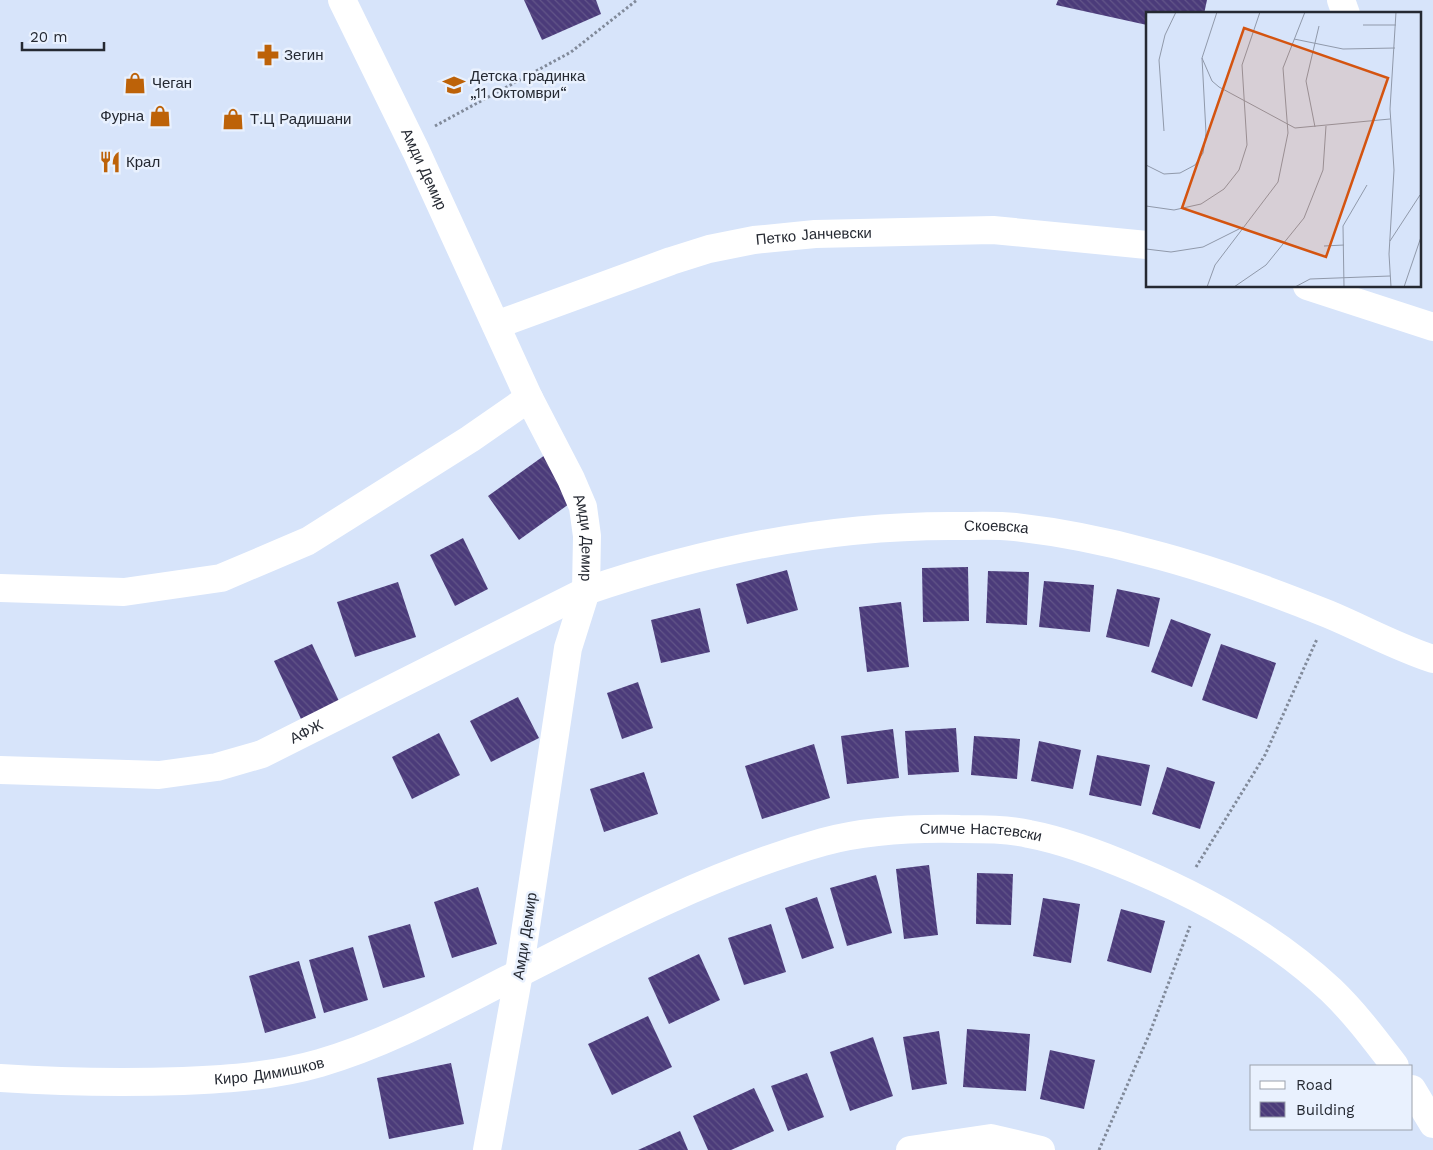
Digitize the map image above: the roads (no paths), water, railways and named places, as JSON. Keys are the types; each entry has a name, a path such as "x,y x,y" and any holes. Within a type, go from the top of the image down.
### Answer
{"street":[{"name":"Амди Демир","path":"342,0 410,140 529,398 583,507 587,536 586,591 568,648 519,973 487,1150"},
{"path":"1341,0 1345,12"},
{"name":"Петко Јанчевски","path":"496,325 709,249 754,240 815,234 993,230 1146,245"},
{"path":"1312,288 1433,327"},
{"path":"0,588 124,592 221,578 308,540 470,439 529,398"},
{"name":"Скоевска","path":"586,591 644,572 795,538 927,526 1013,526 1090,539 1149,553 1212,572 1328,614 1395,646 1433,659"},
{"name":"АФЖ","path":"0,770 159,775 217,767 262,754 586,591"},
{"name":"Скоевска","path":"1395,646 1433,676"},
{"name":"Симче Настевски","path":"519,973 630,917 752,866 826,842 881,832 940,828 1025,833 1068,843 1191,894 1246,924 1331,991 1360,1021 1394,1065"},
{"name":"Киро Димишков","path":"0,1078 69,1083 224,1079 267,1074 318,1064 367,1047 519,973"},
{"path":"1413,1091 1433,1124"},
{"path":"910,1150 991,1138 1041,1150"}],"place":[{"name":"Зегин","path":"268,55"},
{"name":"Чеган","path":"135,83"},
{"name":"Детска градинка „11 Октомври“","path":"454,85"},
{"name":"Фурна","path":"160,116"},
{"name":"Т.Ц Радишани","path":"233,119"},
{"name":"Крал","path":"110,162"}]}
